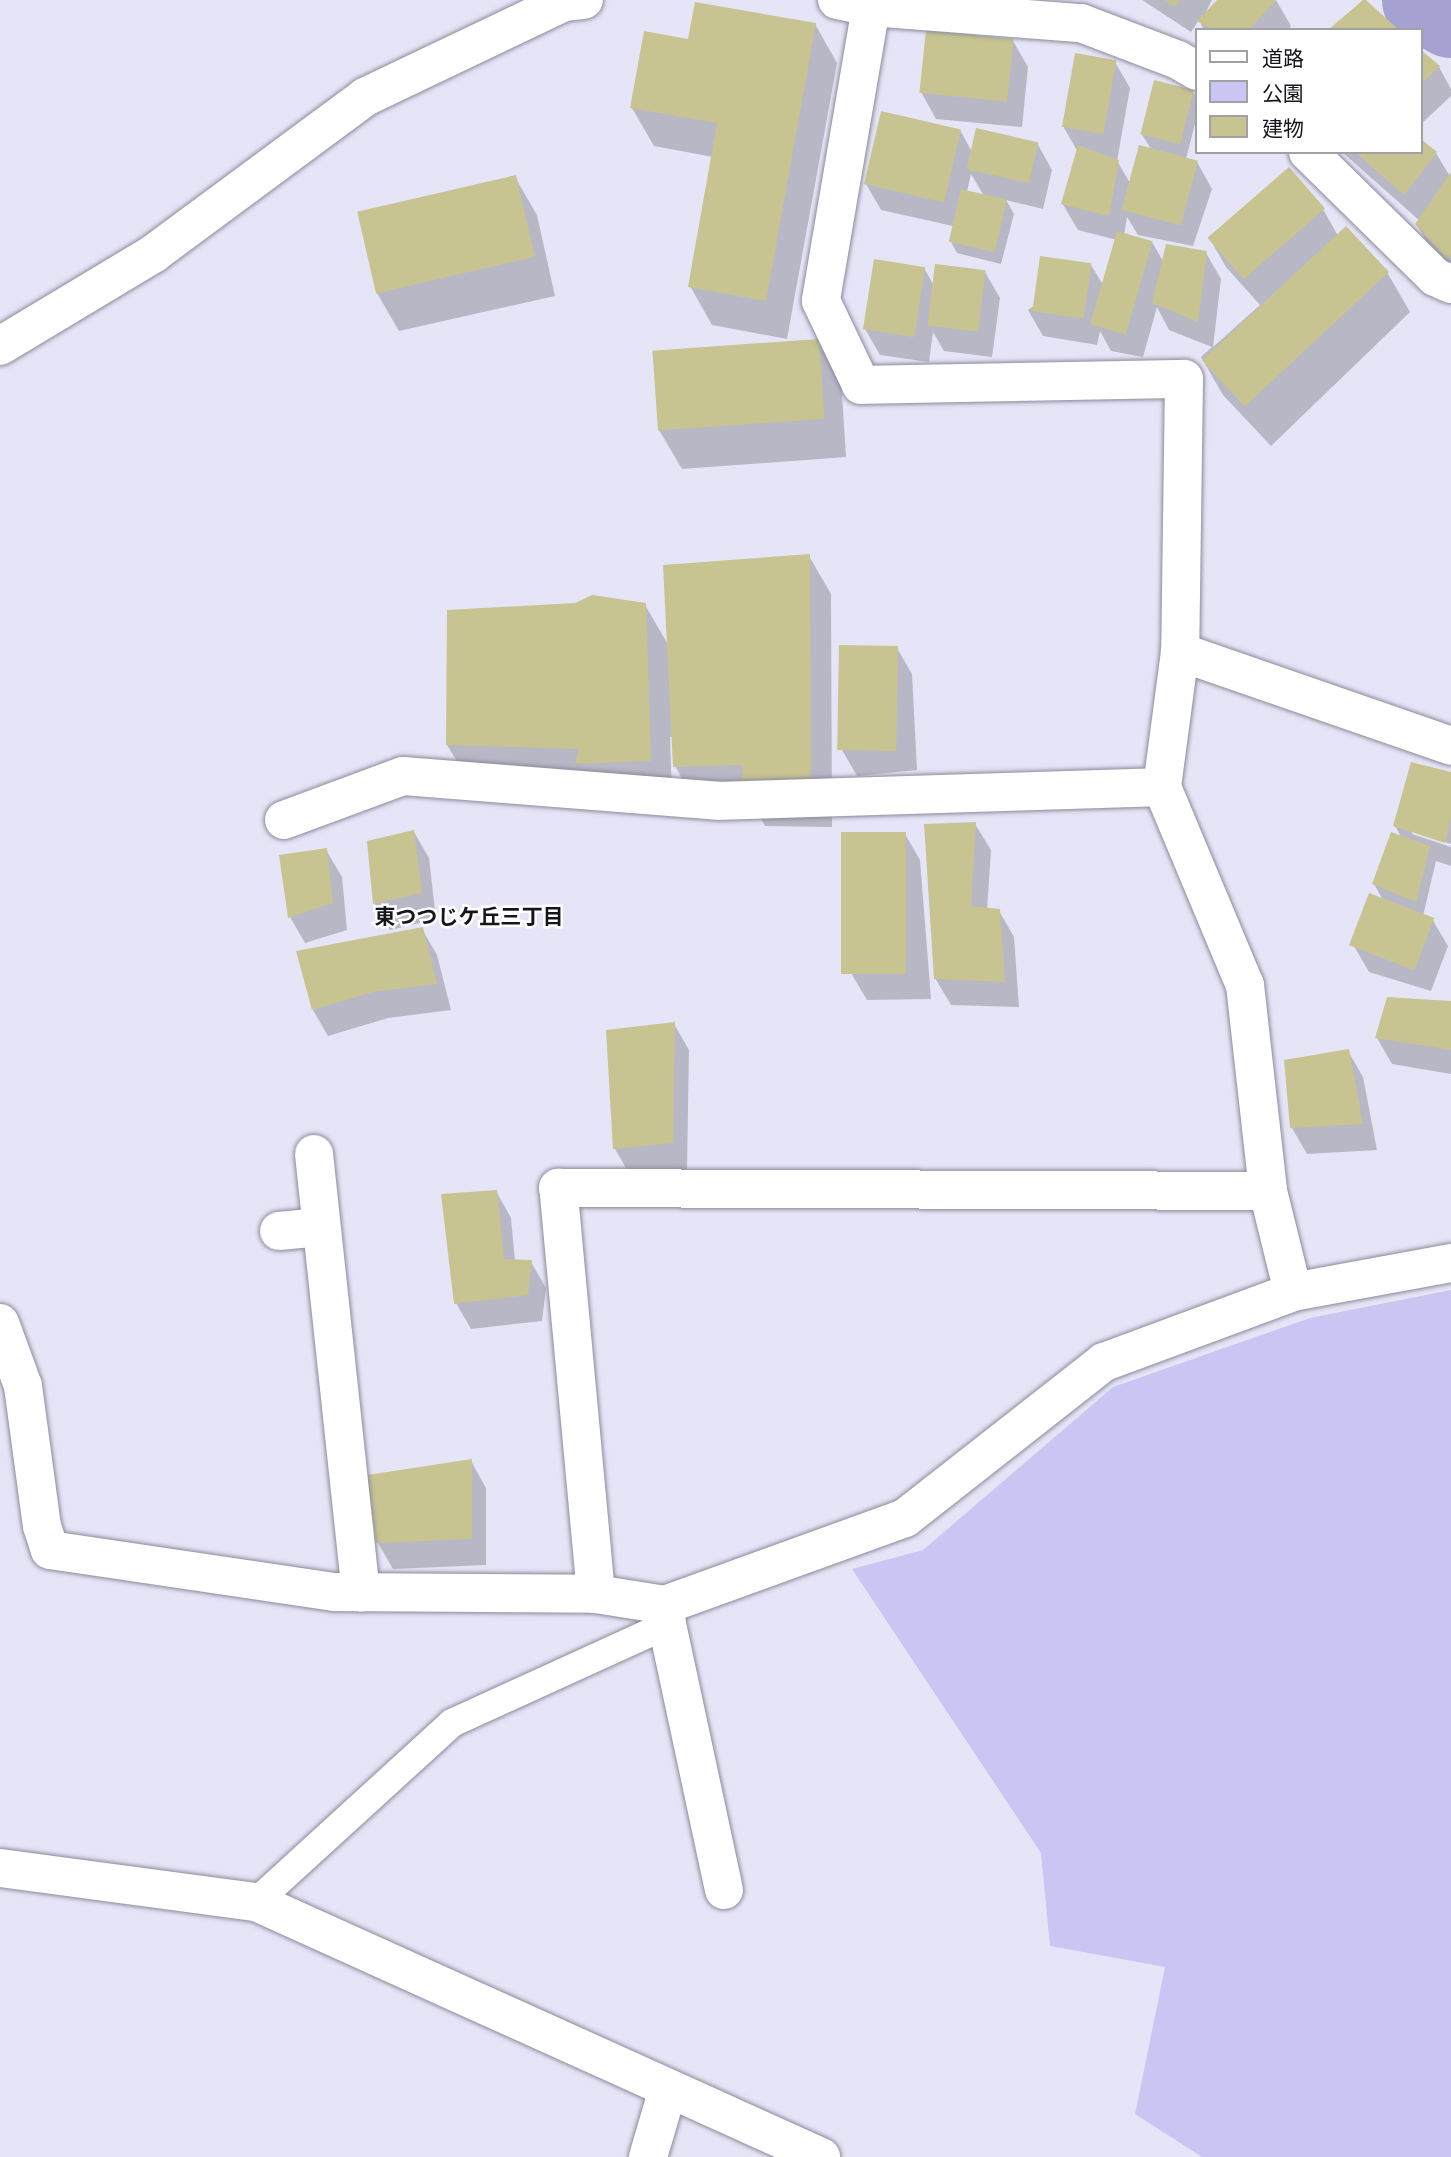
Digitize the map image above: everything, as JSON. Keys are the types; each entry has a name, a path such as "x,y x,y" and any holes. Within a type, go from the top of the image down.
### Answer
{"street":[{"path":"0,346 153,254 365,97 564,2 584,0"},
{"path":"1196,70 1178,60 1081,23 854,4 821,300 861,385 1184,379 1180,652 1163,787 1245,985 1268,1191 1293,1292"},
{"path":"1310,154 1435,277 1451,285"},
{"path":"1180,652 1451,746"},
{"path":"284,821 402,776 718,801 1163,787"},
{"path":"314,1154 361,1592"},
{"path":"596,1594 558,1188 1268,1191"},
{"path":"279,1231 321,1227"},
{"path":"0,1323 23,1386 42,1526 50,1550 334,1592 596,1594 666,1615 905,1518 1104,1362 1293,1292 1451,1263"},
{"path":"666,1615 724,1890"},
{"path":"0,1868 256,1902 821,2157"},
{"path":"648,2157 668,2090"}],"lane":[{"path":"256,1902 452,1723 666,1615"}],"green space":[{"path":"1451,1290 1451,2157 1202,2157 1135,2114 1165,1967 1050,1946 1041,1853 852,1569 923,1550 1113,1387 1310,1318"}],"building":[{"path":"1165,0 1180,0 1175,7"},
{"path":"1217,0 1276,0 1251,28 1209,28 1197,21"},
{"path":"1366,0 1397,28 1330,28"},
{"path":"695,2 816,23 766,301 688,287 717,123 630,108 644,31 688,39"},
{"path":"926,30 1014,39 1007,102 919,93"},
{"path":"1423,52 1440,66 1423,82"},
{"path":"1075,53 1116,60 1103,134 1062,127"},
{"path":"1154,80 1194,90 1180,144 1140,134"},
{"path":"881,111 961,129 944,203 864,184"},
{"path":"976,128 1038,142 1029,183 967,169"},
{"path":"1423,141 1437,152 1404,195 1357,154 1423,154"},
{"path":"1078,145 1119,160 1109,216 1061,204"},
{"path":"1139,145 1198,161 1181,226 1122,210"},
{"path":"1289,167 1325,209 1244,279 1207,238"},
{"path":"1451,172 1451,255 1447,259 1415,224"},
{"path":"516,175 535,257 376,294 357,212"},
{"path":"961,189 1007,200 995,252 949,242"},
{"path":"1346,226 1389,272 1245,406 1202,360"},
{"path":"1117,231 1153,241 1126,334 1090,324"},
{"path":"1166,244 1207,251 1198,322 1152,303"},
{"path":"1040,256 1091,263 1084,319 1032,311"},
{"path":"874,259 925,267 914,337 863,329"},
{"path":"935,264 986,270 978,332 927,326"},
{"path":"819,339 825,419 658,430 652,351"},
{"path":"810,554 811,789 741,788 743,765 673,767 663,565"},
{"path":"592,595 646,603 651,761 575,764 579,749 446,745 447,610 575,603"},
{"path":"839,645 898,646 896,751 837,750"},
{"path":"1411,762 1451,772 1451,818 1445,843 1393,826"},
{"path":"976,822 971,906 1000,909 1005,982 934,979 924,824"},
{"path":"414,830 422,893 373,904 367,841"},
{"path":"841,832 906,832 906,974 841,974"},
{"path":"1391,832 1430,846 1416,902 1372,884"},
{"path":"327,848 333,903 288,918 279,855"},
{"path":"1369,893 1434,918 1414,970 1349,945"},
{"path":"423,927 437,984 373,992 312,1010 296,951"},
{"path":"1387,997 1451,1001 1451,1050 1375,1038"},
{"path":"675,1022 673,1143 613,1149 606,1030"},
{"path":"1349,1049 1363,1124 1290,1128 1284,1060"},
{"path":"497,1190 504,1259 532,1260 528,1295 454,1304 441,1194"},
{"path":"472,1459 472,1539 376,1543 367,1475"}],"waterway":[{"path":"1426,0 1451,14"}],"district":[{"name":"東つつじケ丘三丁目","path":"469,916"}]}
